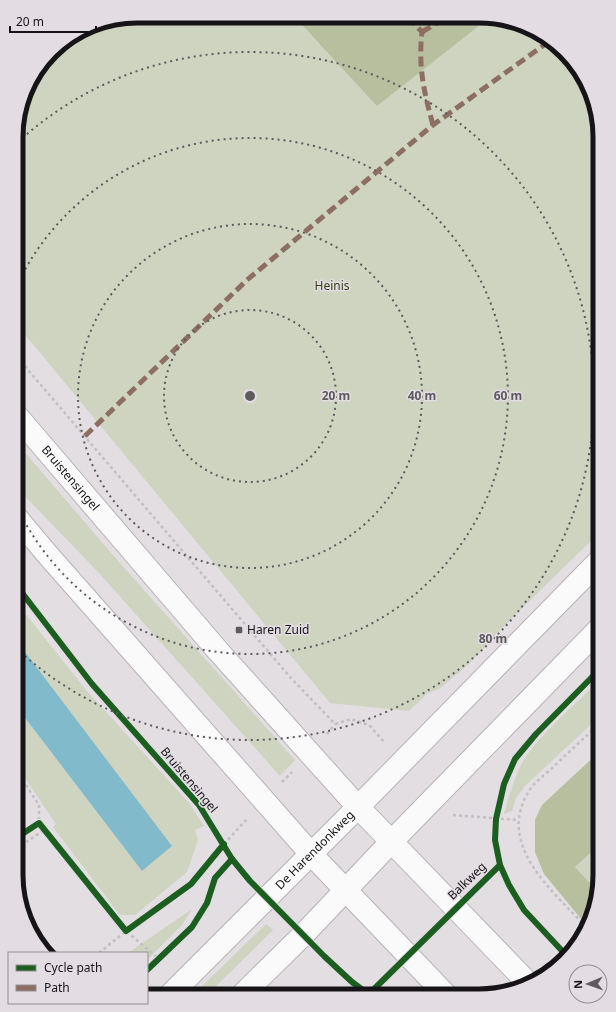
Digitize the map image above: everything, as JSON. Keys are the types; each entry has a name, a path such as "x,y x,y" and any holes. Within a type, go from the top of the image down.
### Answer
{"main road":[{"name":"Bruistensingel","path":"23,423 218,652 358,807 525,979"},
{"path":"23,525 47,554 312,855 440,989"},
{"path":"358,807 593,567"},
{"path":"248,989 434,796 593,635"},
{"name":"De Harendonkweg","path":"176,989 312,855 358,807"}],"path":[{"path":"23,364 290,677 335,724 351,719 369,725 402,761"},
{"path":"582,923 546,884 528,861 519,838 518,820 523,801 532,787 593,730"},
{"path":"23,780 40,805 36,825 44,830 49,836"},
{"path":"434,796 453,816 518,820"},
{"path":"496,826 498,812"},
{"path":"23,844 44,830"},
{"path":"219,849 225,846 220,837"},
{"path":"121,925 157,960 164,953"},
{"path":"101,952 132,927"}],"green space":[{"name":"Heinis","path":"137,23 494,24 509,27 536,38 560,56 578,80 587,100 593,130 593,539 502,628 468,665 439,689 428,693 409,711 330,703 23,332 23,137 27,107 38,80 51,62 62,51 80,38 107,27"},
{"path":"300,23 482,23 377,106"},
{"path":"23,450 112,554 295,760 280,776 99,573 23,494"},
{"path":"23,611 86,690 189,803 204,826 195,830 198,840 187,872 135,915 120,915 53,827 56,824 23,775 23,715 142,871 172,846 23,649"},
{"path":"593,687 593,723 525,786 516,798 512,811 504,814 511,789 521,765 536,743"},
{"path":"593,758 593,850 575,867 592,886 587,912 583,921 544,874 535,852 535,820 542,805"},
{"path":"593,850 592,886 575,867"},
{"path":"192,909 182,925 148,959 148,952 129,952"},
{"path":"266,924 273,930 213,989 199,989"}],"water":[{"path":"23,649 172,846 142,871 23,715"}],"marked path":[{"path":"414,23 422,32 421,68 433,125"},
{"path":"422,32 437,23"},
{"path":"85,436 247,280 433,125 545,45"}],"cycle path":[{"path":"23,594 92,684 199,805 232,859 250,881 324,956 362,989"},
{"name":"Balkweg","path":"374,989 500,865 495,840 496,819 504,784 515,759 536,734 593,676"},
{"path":"23,833 39,823 126,931 191,884 224,844"},
{"path":"148,969 192,927 207,903 215,878 232,859"},
{"path":"500,865 509,885 524,910 563,952"}],"place":[{"name":"Haren Zuid","path":"239,630"}]}
